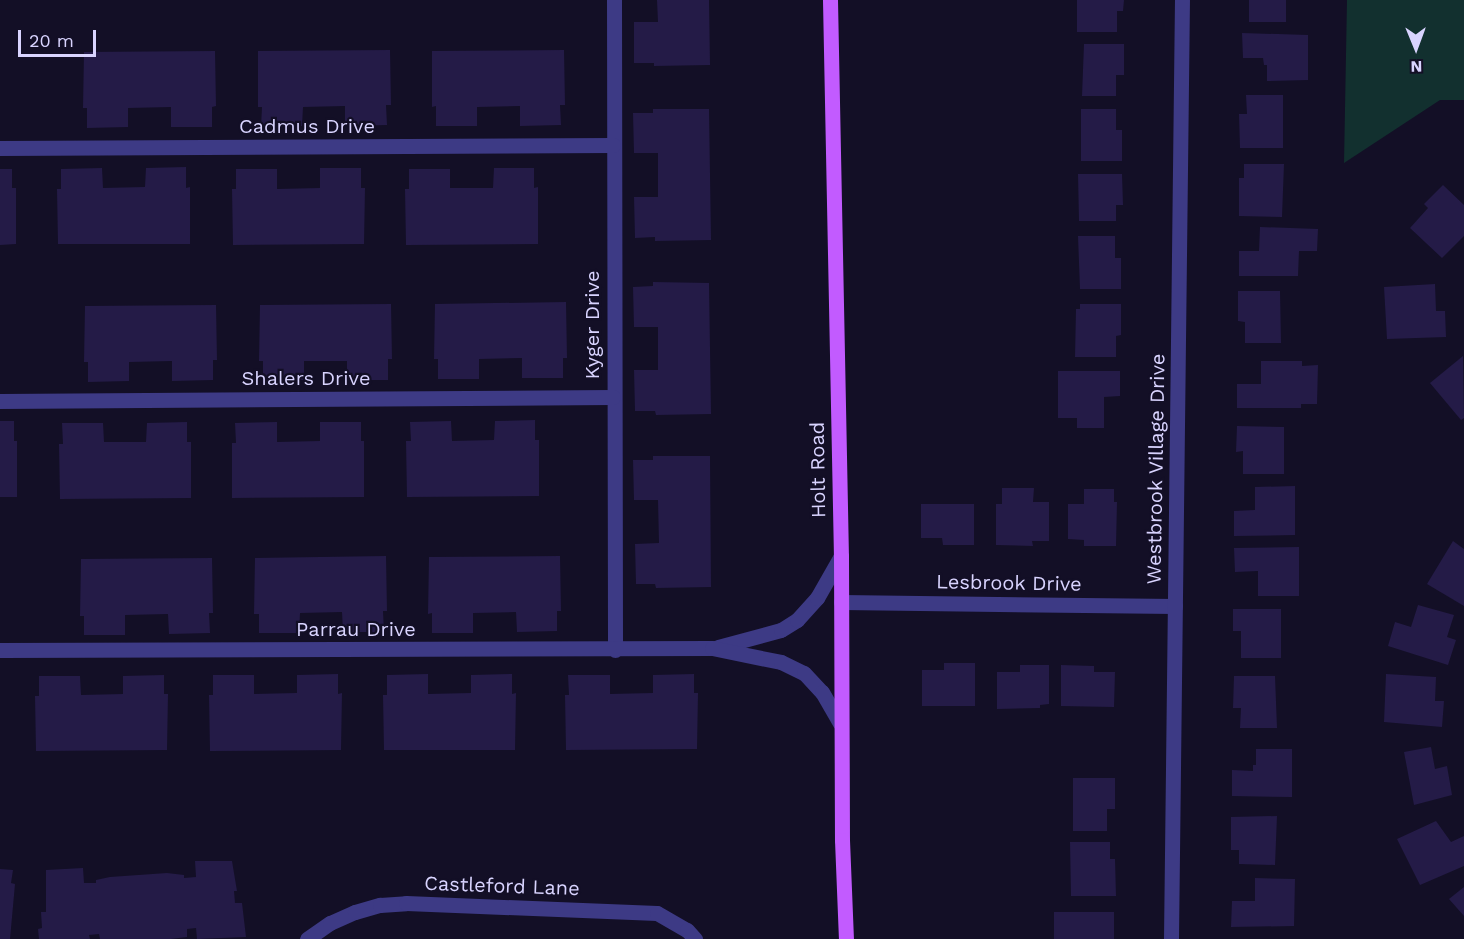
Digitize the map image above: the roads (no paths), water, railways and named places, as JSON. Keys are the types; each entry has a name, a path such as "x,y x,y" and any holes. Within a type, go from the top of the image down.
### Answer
{"main road":[{"name":"Holt Road","path":"830,0 841,556 840,723 846,939"}],"street":[{"name":"Kyger Drive","path":"614,0 615,650"},
{"name":"Westbrook Village Drive","path":"1171,939 1182,0"},
{"name":"Cadmus Drive","path":"0,148 613,145"},
{"name":"Shalers Drive","path":"0,401 613,397"},
{"name":"Parrau Drive","path":"712,648 781,630 797,620 817,598 841,556"},
{"name":"Lesbrook Drive","path":"841,602 1175,606"},
{"name":"Parrau Drive","path":"0,650 712,648 781,662 804,672 822,692 840,723"},
{"name":"Castleford Lane","path":"307,939 330,923 354,912 380,905 406,903 657,914 687,930 695,939"}]}
